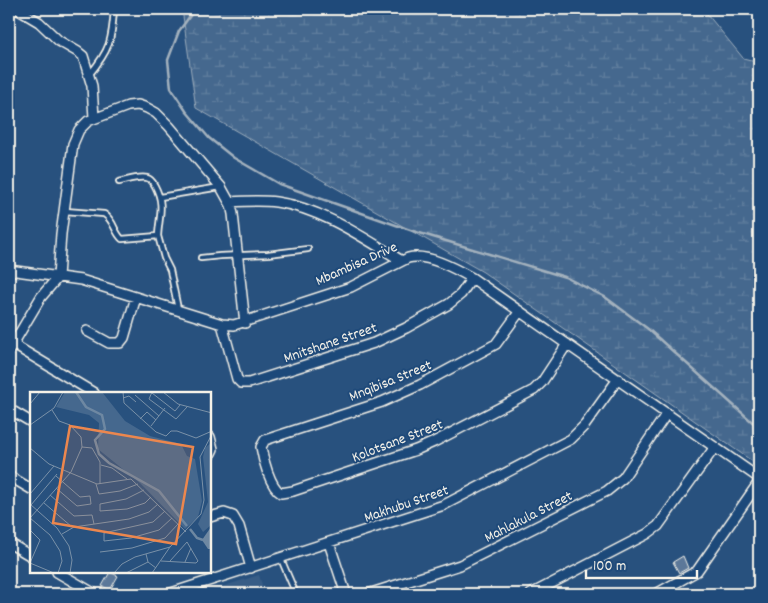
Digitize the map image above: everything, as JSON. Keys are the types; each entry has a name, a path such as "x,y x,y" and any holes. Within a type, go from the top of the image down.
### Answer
{"street":[{"path":"17,9 39,22 59,41 83,56 92,86 94,118"},
{"path":"92,392 10,346 41,297 58,277 76,134 84,124 94,118 133,105 142,106 156,113 221,187 230,202 233,214 245,322"},
{"path":"230,202 277,202 302,209 352,230 402,260"},
{"name":"Mbambisa Drive","path":"9,270 81,280 222,324 234,325 351,286 402,260 414,256 428,258 472,278 759,478"},
{"name":"Mnitshane Street","path":"222,324 237,379 241,383 249,383 374,343 449,304 461,294 472,278"},
{"path":"87,331 109,342 120,343 124,338 136,297"},
{"name":"Mnqibisa Street","path":"262,453 262,443 271,438 396,396 489,349 500,340 520,310"},
{"name":"Kolotsane Street","path":"262,453 273,486 278,491 284,493 404,455 434,442 534,390 542,382 567,344"},
{"name":"Makhubu Street","path":"168,594 455,501 576,435 618,379"},
{"path":"9,408 30,421"},
{"name":"Mahlakula Street","path":"368,594 460,565 607,491 623,478 667,413"},
{"path":"531,594 647,534 658,526 715,447"},
{"path":"9,476 30,488"},
{"path":"656,594 697,571 759,482"},
{"path":"211,517 224,513 233,516 239,526 251,568"},
{"path":"9,543 30,555"},
{"path":"328,543 346,594"},
{"path":"59,573 95,594"}],"lane":[{"path":"89,75 110,45 114,9"},
{"path":"119,182 149,178 160,197 162,213 158,236 164,258 170,270 178,309"},
{"path":"160,197 221,187"},
{"path":"65,211 104,214 111,220 122,239 158,236"},
{"path":"201,258 268,254 308,249"},
{"path":"280,559 296,594"}],"shaded area":[{"path":"259,575 265,594 199,594"}],"green space":[{"path":"182,9 703,9 743,58 759,62 759,466 483,272 196,108"}],"building":[{"path":"683,556 688,568 679,573 673,562"},
{"path":"109,573 118,576 110,590 102,586"}],"waterway":[{"path":"195,9 179,31 168,60 171,88 186,111 209,138 234,158 279,184 413,231 565,277 605,297 648,329 759,428"}]}
